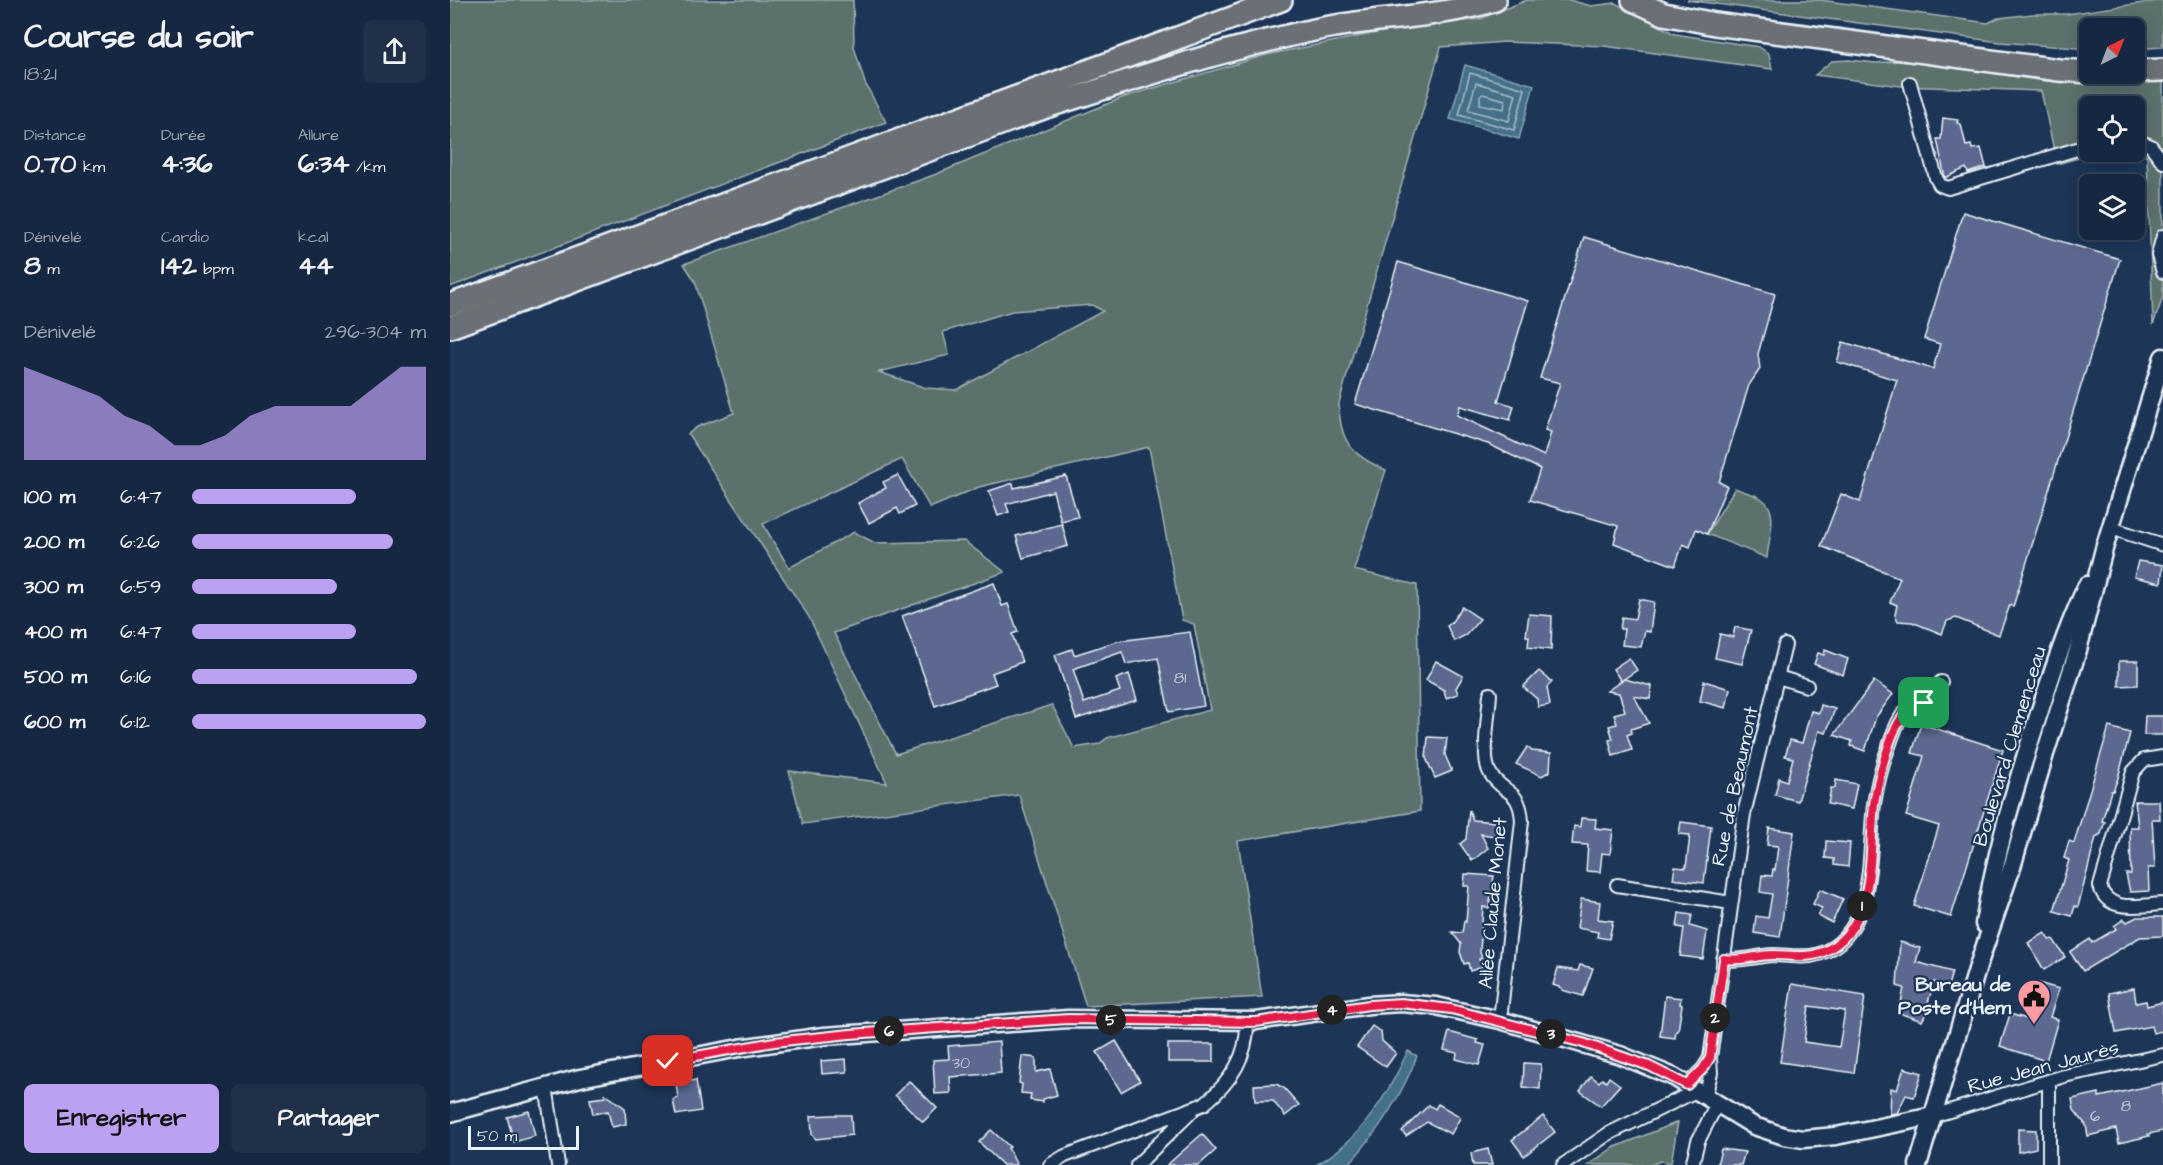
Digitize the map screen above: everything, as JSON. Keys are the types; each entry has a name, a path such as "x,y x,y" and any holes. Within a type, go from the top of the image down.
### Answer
{"highway":[{"path":"450,304 1281,0"},
{"path":"450,327 1035,111 1122,83 1291,35 1354,22 1470,6 1495,0"},
{"path":"1633,0 1664,14 1715,24 2079,71"},
{"path":"2145,71 2163,70"}],"street":[{"path":"1910,83 1936,178 1940,185 1948,189 2079,148"},
{"path":"2145,144 2151,146 2163,162"},
{"path":"2163,236 2158,255 2163,272"},
{"name":"Boulevard Clemenceau","path":"1918,1165 1979,963 2012,867 2044,754 2078,650 2110,528 2162,366"},
{"path":"2110,528 2163,545"},
{"name":"Rue de Beaumont","path":"1701,1094 1711,1073 1710,1058 1746,807 1785,645"},
{"path":"1778,677 1808,686"},
{"path":"1724,959 1740,961 1768,956 1809,957 1835,946 1848,933 1859,914 1866,891 1874,804 1889,746 1904,714 1912,707 1933,698 1941,682"},
{"name":"Allée Claude Monet","path":"1490,694 1486,755 1488,768 1516,798 1522,821 1500,1020"},
{"path":"2163,757 2144,760 2133,772 2100,885 2106,898 2121,906 2163,904"},
{"path":"1617,885 1731,903"},
{"path":"450,1113 546,1086 739,1048 850,1034 1068,1019 1247,1022 1369,1005 1401,1003 1436,1006 1500,1020 1620,1055 1649,1066 1765,1131 1803,1138 1836,1136 1933,1116"},
{"path":"1050,1165 1065,1156 1204,1104 1232,1076 1248,1040 1247,1022"},
{"name":"Rue Jean Jaurès","path":"1933,1116 2049,1081 2163,1055"},
{"name":"Rue de Beaumont","path":"1692,1165 1698,1141 1703,1069 1710,1058"},
{"path":"2049,1081 2049,1165"},
{"path":"546,1086 558,1165"},
{"path":"1563,1165 1608,1134 1701,1094"},
{"path":"1137,1165 1196,1108"}],"green space":[{"path":"450,0 853,0 854,47 865,83 886,122 450,287"},
{"path":"1527,0 1569,0 1591,6 1615,3 1675,34 1759,47 1769,54 1772,69 1604,46 1505,42 1441,47 1339,403 1342,428 1350,446 1364,459 1386,470 1354,570 1417,585 1420,811 1238,841 1262,997 1086,1006 1019,795 803,824 789,771 887,783 809,617 688,434 697,427 734,413 695,281 684,264 934,175 1124,97 1266,55 1381,32 1480,19","holes":["1092,305 1103,311 956,390 926,388 879,372 949,355 943,332 1012,311","1149,447 1182,620 1194,624 1210,710 1107,738 1099,744 1074,748 1052,705 896,754 834,633 1005,572 964,541 875,543 854,532 789,568 763,524 902,459 930,508 979,487"]},
{"path":"1687,0 1820,0 1988,23 1998,18 2033,14 2067,14 2163,0 2163,47 2145,48 2145,18 2079,18 2079,48 2000,42"},
{"path":"1909,60 2045,81 2079,81 2079,84 2145,84 2145,80 2163,80 2163,297 2153,325 2147,156 2145,156 2145,96 2079,96 2079,158 2057,164 2041,91 1901,86 1815,75 1832,61 1876,63"},
{"path":"1735,488 1762,499 1771,511 1772,526 1767,558 1707,534"},
{"path":"1678,1122 1671,1163 1660,1161 1651,1165 1588,1165 1613,1148"}],"water":[{"path":"1465,65 1534,85 1519,139 1450,119"},
{"path":"1408,1051 1417,1056 1411,1071 1388,1114 1369,1140 1348,1165 1316,1165 1346,1143 1371,1116"}],"building":[{"path":"1943,118 1958,120 1957,123 1961,124 1966,146 1971,145 1972,149 1981,148 1986,167 1968,173 1966,168 1945,178 1937,139 1941,139"},
{"path":"1963,212 2120,259 2013,607 2010,605 1999,635 1956,618 1947,621 1942,634 1912,622 1898,621 1895,615 1897,605 1890,602 1900,578 1821,546 1841,494 1860,502 1897,380 1837,362 1843,342 1933,369 1940,344 1924,339"},
{"path":"1584,237 1775,294 1758,354 1760,369 1749,385 1719,482 1727,486 1707,534 1696,529 1690,547 1683,544 1675,566 1614,543 1618,526 1530,500 1540,469 1488,444 1355,404 1398,262 1528,301 1498,401 1514,406 1510,420 1460,406 1457,415 1544,456 1551,432 1545,430 1560,383 1540,378"},
{"path":"898,475 915,506 900,514 897,508 869,523 858,503 886,488 883,482"},
{"path":"1066,476 1078,517 1061,521 1053,491 1006,504 1009,512 998,516 989,491 1013,483 1014,488"},
{"path":"1062,524 1068,546 1023,558 1016,536"},
{"path":"2138,561 2163,565 2161,583 2134,577"},
{"path":"994,583 1002,606 1008,604 1018,632 1012,634 1022,662 992,673 996,684 935,706 902,616"},
{"path":"1639,599 1654,602 1650,632 1645,631 1641,647 1622,645 1624,629 1620,629 1622,617 1635,619"},
{"path":"1462,607 1480,619 1466,635 1454,641 1447,626"},
{"path":"1529,614 1552,616 1551,650 1528,647 1529,636 1526,636"},
{"path":"1735,627 1751,630 1742,664 1715,658 1720,634 1733,637"},
{"path":"1190,632 1204,706 1169,712 1158,658 1126,664 1122,652 1073,669 1084,703 1120,691 1116,679 1129,674 1137,700 1076,719 1055,655 1072,649 1074,655 1118,641"},
{"path":"1825,650 1848,659 1843,675 1814,664 1818,653 1824,655"},
{"path":"1629,658 1637,670 1621,681 1613,669"},
{"path":"1436,661 1463,676 1456,688 1458,694 1446,698 1444,690 1426,680"},
{"path":"2119,661 2138,661 2138,685 2119,686"},
{"path":"1539,671 1552,682 1547,687 1550,705 1538,707 1537,699 1523,687"},
{"path":"1624,679 1652,686 1650,699 1634,696 1649,723 1631,729 1632,733 1627,735 1632,750 1613,756 1609,740 1613,739 1609,726 1617,724 1614,714 1625,711 1619,693 1607,691"},
{"path":"1704,681 1730,689 1726,708 1700,701"},
{"path":"1874,681 1893,694 1876,717 1865,751 1851,746 1852,741 1834,735"},
{"path":"1821,705 1835,709 1826,733 1819,731 1798,801 1775,795 1779,778 1787,781 1793,758 1785,756 1790,740 1802,743 1811,711 1819,713"},
{"path":"2145,716 2163,716 2163,735 2144,735"},
{"path":"1921,724 2003,750 1951,917 1914,906 1939,826 1906,816 1924,756 1912,753"},
{"path":"2109,727 2130,733 2118,778 2111,791 2102,821 2105,822 2101,834 2096,837 2078,907 2075,906 2072,916 2054,911 2069,860 2064,858 2069,841 2074,843"},
{"path":"1428,737 1447,738 1445,755 1452,771 1435,778 1426,758"},
{"path":"1527,747 1532,751 1551,753 1550,771 1542,776 1516,764"},
{"path":"1836,780 1857,784 1852,809 1828,804 1831,788 1835,788"},
{"path":"2135,801 2159,801 2160,819 2152,819 2155,868 2148,868 2149,891 2130,892 2126,874 2131,874 2130,827 2138,827"},
{"path":"1469,810 1473,820 1496,822 1495,836 1481,834 1488,848 1472,861 1460,844 1466,839"},
{"path":"1581,818 1596,819 1595,828 1613,830 1610,854 1602,853 1600,872 1586,871 1588,845 1572,844 1574,826 1580,827"},
{"path":"1681,822 1711,826 1704,883 1673,879 1675,867 1686,868 1690,835 1679,834"},
{"path":"1769,828 1794,832 1780,937 1754,933 1756,916 1768,918 1772,894 1760,892 1762,875 1772,876 1773,869 1775,870 1778,846 1767,845"},
{"path":"1826,841 1850,843 1848,867 1834,865 1834,859 1825,858"},
{"path":"1465,874 1494,876 1489,908 1483,907 1480,952 1482,958 1479,959 1482,967 1470,971 1468,963 1464,964 1460,952 1461,944 1452,932 1462,933 1464,921 1466,922 1469,886 1464,886"},
{"path":"1820,889 1843,899 1832,923 1818,916 1822,908 1813,904"},
{"path":"1581,899 1600,902 1598,919 1613,921 1609,939 1597,937 1598,932 1577,928"},
{"path":"1679,913 1692,915 1690,926 1707,931 1703,959 1680,956 1684,928 1677,927"},
{"path":"2137,917 2163,917 2163,936 2140,937 2083,971 2070,952 2090,939 2092,943 2116,929 2114,926 2124,919 2127,922"},
{"path":"2045,933 2049,940 2053,939 2065,957 2044,970 2028,943"},
{"path":"1900,942 1920,948 1916,962 1952,972 1948,986 1934,982 1926,1009 1928,1010 1922,1021 1899,1013 1904,988 1897,986"},
{"path":"1580,965 1593,968 1583,996 1553,985 1558,968 1578,971"},
{"name":"Bureau de Poste d'Hem","path":"2038,983 2059,989 2050,1017 2058,1020 2046,1061 2000,1046 2010,1014 2027,1019"},
{"path":"1792,984 1865,996 1854,1073 1780,1062","holes":["1809,1006 1845,1011 1839,1047 1804,1042"]},
{"path":"2134,988 2136,1003 2146,1001 2147,1006 2163,1002 2163,1031 2153,1033 2151,1026 2116,1033 2109,993"},
{"path":"1665,996 1681,998 1680,1004 1682,1005 1675,1038 1660,1036"},
{"path":"1372,1026 1381,1032 1382,1041 1396,1053 1386,1067 1357,1047"},
{"path":"1449,1032 1478,1040 1477,1043 1485,1045 1479,1065 1456,1059 1457,1053 1444,1050"},
{"path":"1116,1041 1140,1081 1121,1092 1097,1052"},
{"path":"999,1042 1001,1073 950,1077 951,1093 935,1094 933,1060 949,1059 948,1046"},
{"path":"1168,1044 1214,1044 1214,1062 1168,1062"},
{"path":"1022,1056 1036,1058 1036,1072 1050,1069 1057,1095 1043,1099 1043,1102 1030,1100 1031,1094 1021,1093 1022,1084 1019,1083"},
{"path":"846,1059 847,1072 822,1074 821,1061"},
{"path":"1524,1063 1541,1064 1540,1089 1523,1087"},
{"path":"1904,1068 1922,1073 1914,1097 1906,1095 1897,1113 1890,1114 1891,1088 1897,1090"},
{"path":"1591,1076 1599,1082 1602,1079 1606,1082 1609,1077 1620,1085 1601,1106 1580,1091"},
{"path":"696,1080 701,1111 676,1115 673,1100 678,1098 676,1083"},
{"path":"909,1081 937,1108 923,1122 895,1095"},
{"path":"2163,1083 2163,1131 2148,1134 2149,1136 2119,1143 2116,1129 2088,1136 2086,1125 2074,1110 2072,1099 2099,1093 2099,1097"},
{"path":"1276,1084 1284,1088 1299,1105 1285,1116 1273,1101 1255,1101 1254,1085"},
{"path":"605,1094 625,1108 626,1124 612,1127 608,1111 593,1114 590,1099 605,1097"},
{"path":"1438,1104 1460,1118 1451,1134 1427,1122 1406,1136 1402,1131 1429,1105 1435,1109"},
{"path":"529,1111 535,1136 514,1142 507,1117"},
{"path":"851,1115 852,1135 816,1139 812,1135 811,1116"},
{"path":"1543,1116 1555,1132 1524,1156 1512,1140"},
{"path":"2018,1129 2036,1130 2036,1148 2018,1152"},
{"path":"991,1130 1010,1147 1008,1148 1017,1165 1003,1165 979,1142"},
{"path":"1202,1134 1216,1150 1199,1165 1167,1165"},
{"path":"1488,1149 1492,1165 1473,1165 1471,1153"},
{"path":"1721,1149 1745,1152 1741,1165 1717,1165"}],"place":[{"name":"Bureau de Poste d'Hem","path":"2034,1025"}],"route":[{"path":"668,1061 774,1042 850,1034 1068,1019 1256,1022 1369,1005 1401,1003 1451,1009 1583,1043 1649,1066 1687,1085 1703,1069 1710,1058 1724,959 1740,961 1768,956 1809,957 1840,943 1855,922 1866,891 1874,804 1882,768 1889,746 1904,714 1912,707 1924,703"}]}
